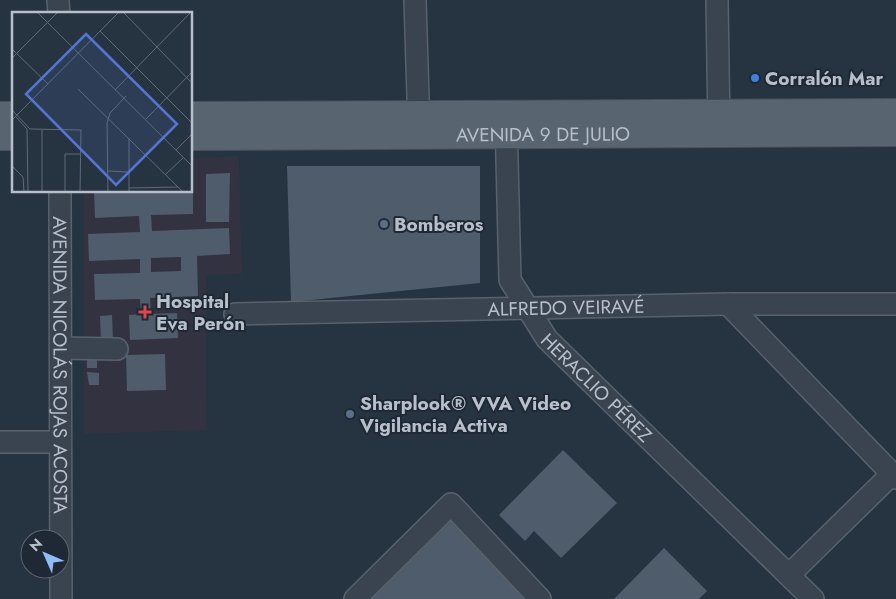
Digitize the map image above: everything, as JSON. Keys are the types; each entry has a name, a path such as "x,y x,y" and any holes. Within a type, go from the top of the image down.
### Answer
{"main road":[{"name":"AVENIDA 9 DE JULIO","path":"192,136 419,125 719,122 896,113"},
{"name":"AVENIDA 9 DE JULIO","path":"192,116 419,125"},
{"name":"AVENIDA 9 DE JULIO","path":"719,122 896,132"}],"street":[{"path":"415,0 419,125"},
{"path":"716,0 719,122"},
{"name":"HERACLIO PÉREZ","path":"506,124 510,280 547,340 813,599"},
{"name":"AVENIDA NICOLÁS ROJAS ACOSTA","path":"60,192 61,599"},
{"path":"728,304 894,476 789,575"},
{"name":"ALFREDO VEIRAVÉ","path":"235,314 728,304 896,304"},
{"path":"61,348 117,349"},
{"path":"0,442 60,442"},
{"path":"355,599 451,504 540,599"}],"shaded area":[{"name":"Hospital Eva Perón","path":"239,156 242,274 206,275 207,430 84,434 84,192 192,192 192,158"}],"building":[{"name":"Bomberos","path":"287,166 480,166 480,283 291,302"},
{"path":"230,173 229,222 206,222 206,174"},
{"path":"193,191 193,214 151,215 152,231 229,228 230,254 197,256 198,296 150,298 151,314 177,313 178,338 130,340 129,315 141,314 140,299 95,300 94,274 140,273 140,259 89,261 88,234 140,232 139,216 95,218 94,192","holes":["181,257 181,271 151,272 151,258"]},
{"path":"112,315 113,341 101,341 100,316"},
{"path":"165,354 166,390 127,391 126,355"},
{"path":"87,355 97,355 97,368 87,368"},
{"path":"87,372 99,373 99,385 89,385"},
{"path":"563,450 617,503 561,558 534,531 525,541 499,515"},
{"path":"450,520 528,599 371,599"},
{"path":"664,548 707,591 699,599 614,599"}],"place":[{"name":"Corralón Mar","path":"755,78"},
{"name":"Bomberos","path":"384,224"},
{"name":"Hospital Eva Perón","path":"145,312"},
{"name":"Sharplook® VVA Video Vigilancia Activa","path":"350,414"}]}
